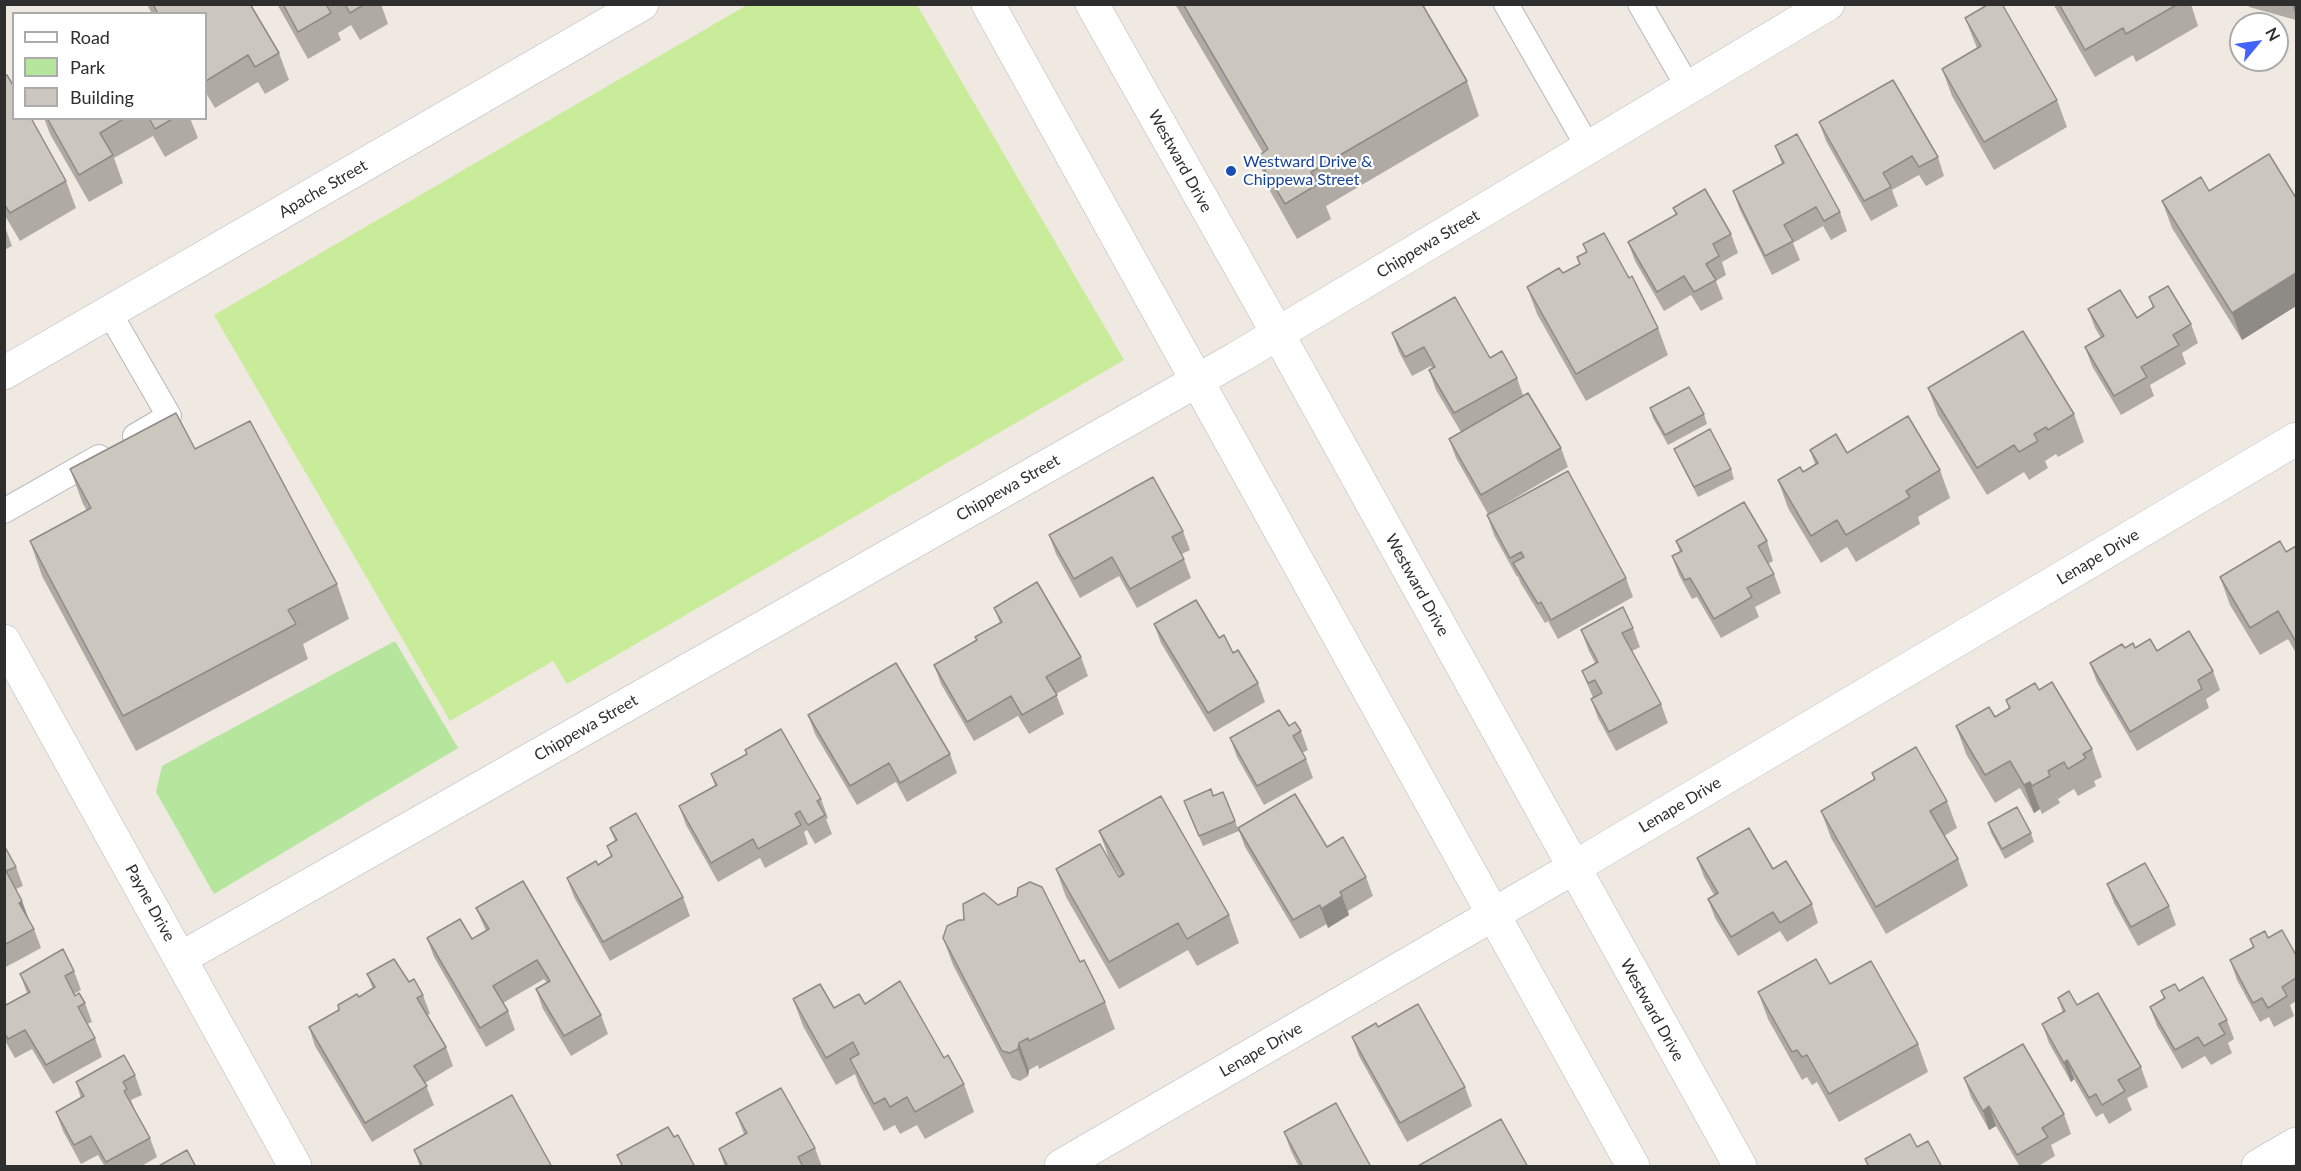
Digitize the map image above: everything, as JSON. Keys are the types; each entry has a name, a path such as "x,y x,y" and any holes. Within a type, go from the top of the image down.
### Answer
{"street":[{"name":"Apache Street","path":"4,373 642,4"},
{"path":"988,4 1633,1167"},
{"name":"Westward Drive","path":"1092,4 1278,334 1740,1167"},
{"name":"Chippewa Street","path":"181,958 1278,334 1688,87 1794,13 1828,4"},
{"name":"Lenape Drive","path":"1061,1167 1573,868 2296,439"},
{"name":"Payne Drive","path":"4,641 295,1167"},
{"path":"2258,1167 2296,1144"}],"lane":[{"path":"1506,4 1588,147"},
{"path":"1640,4 1688,87"},
{"path":"4,511 169,416 109,312"}],"green space":[{"path":"747,5 917,5 1124,360 567,684 553,661 450,721 214,315"},
{"path":"395,641 458,748 214,894 156,792 162,766"}],"building":[{"path":"153,4 250,4 279,53 255,67 248,55 207,80 207,12 157,12"},
{"path":"283,4 329,4 327,6 331,13 298,32"},
{"path":"345,4 365,4 350,13"},
{"path":"1183,4 1422,4 1467,81 1311,172 1318,184 1285,204 1257,157 1268,149"},
{"path":"1989,4 2002,4 2057,100 1984,142 1942,69 1981,46 1965,18"},
{"path":"2059,4 2178,4 2126,34 2123,28 2085,50"},
{"path":"7,75 12,84 12,120 32,120 66,181 10,213 4,204 4,76"},
{"path":"1893,80 1938,157 1919,167 1912,156 1883,173 1891,187 1864,201 1819,122"},
{"path":"48,120 122,120 100,133 113,155 79,175"},
{"path":"150,120 171,120 155,129"},
{"path":"1797,134 1840,212 1824,221 1816,207 1784,225 1793,241 1765,256 1733,191 1784,163 1775,146"},
{"path":"2269,154 2296,198 2296,273 2232,313 2162,201 2201,177 2209,191"},
{"path":"1705,189 1731,234 1713,244 1719,256 1706,264 1716,280 1694,292 1684,276 1657,292 1628,242 1677,214 1673,208"},
{"path":"1604,233 1629,278 1632,276 1658,328 1576,374 1527,287 1559,268 1563,273 1580,264 1577,257 1587,252 1583,244"},
{"path":"2168,286 2191,324 2173,335 2179,345 2141,367 2147,377 2114,396 2085,347 2104,336 2088,309 2120,290 2137,318 2154,307 2149,297"},
{"path":"1455,297 1490,358 1502,351 1517,378 1454,413 1429,370 1435,367 1424,347 1405,357 1392,333"},
{"path":"2023,331 2074,414 2048,430 2046,427 2034,434 2038,441 2019,452 2014,445 1977,468 1928,388"},
{"path":"1689,387 1704,414 1665,435 1650,408"},
{"path":"1528,393 1561,448 1481,495 1449,439"},
{"path":"176,413 195,449 250,421 337,584 288,610 296,624 123,716 30,541 91,508 70,469"},
{"path":"1908,416 1940,470 1906,491 1910,497 1846,535 1837,520 1811,536 1778,480 1800,467 1803,472 1818,463 1810,450 1836,434 1847,453"},
{"path":"1710,429 1731,469 1694,487 1674,449"},
{"path":"1568,471 1626,578 1551,620 1541,602 1538,604 1513,563 1524,557 1521,552 1510,558 1487,515"},
{"path":"1153,477 1183,531 1172,537 1184,559 1130,589 1112,557 1074,579 1049,535"},
{"path":"1744,502 1767,541 1758,546 1774,574 1747,588 1752,597 1714,619 1690,578 1685,580 1672,556 1682,551 1676,541"},
{"path":"2280,541 2286,552 2296,546 2296,642 2278,611 2250,628 2220,577"},
{"path":"1037,582 1081,657 1046,677 1057,695 1022,715 1011,696 967,722 934,665 977,640 975,637 1002,622 994,608"},
{"path":"1196,600 1219,638 1224,635 1233,653 1238,650 1258,683 1208,713 1154,624"},
{"path":"1623,607 1633,628 1622,633 1661,704 1609,732 1591,699 1602,693 1595,680 1588,683 1582,671 1598,662 1581,630"},
{"path":"2189,631 2213,671 2198,680 2202,689 2130,732 2090,663 2122,644 2125,648 2133,643 2135,648 2150,639 2157,651"},
{"path":"896,663 950,754 900,783 889,763 850,786 808,715"},
{"path":"2052,682 2092,749 2083,754 2086,758 2068,769 2064,762 2048,771 2050,776 2032,786 2030,782 2024,785 2010,761 1985,775 1956,726 1989,707 1995,717 2010,708 2006,700 2035,683 2039,690"},
{"path":"1279,710 1289,726 1295,722 1301,731 1293,736 1306,759 1257,786 1230,738"},
{"path":"781,729 821,799 817,801 825,815 808,825 800,811 795,814 801,825 758,849 753,839 711,863 679,806 717,785 711,774 747,754 745,750"},
{"path":"1916,747 1947,801 1930,811 1958,859 1876,907 1821,811 1875,779 1872,773"},
{"path":"1211,789 1213,796 1223,792 1235,821 1199,836 1184,801"},
{"path":"1295,794 1327,847 1343,837 1366,877 1340,892 1342,896 1321,909 1320,905 1293,920 1238,828"},
{"path":"1161,796 1229,915 1187,939 1178,923 1109,962 1056,869 1100,844 1119,877 1124,874 1099,831"},
{"path":"2017,807 2031,833 2002,849 1988,823"},
{"path":"636,813 683,897 603,942 567,878 596,861 598,865 612,856 607,846 617,840 610,828"},
{"path":"1749,828 1773,869 1786,861 1812,904 1780,923 1773,912 1731,937 1708,899 1718,893 1697,858"},
{"path":"4,847 16,867 6,871 22,901 19,903 34,929 4,945"},
{"path":"2145,863 2169,906 2131,927 2107,884"},
{"path":"523,881 601,1015 564,1036 536,989 550,981 537,960 493,986 508,1011 480,1028 427,938 460,919 472,939 489,929 476,908"},
{"path":"1030,882 1042,887 1080,962 1084,960 1105,1002 1029,1041 1028,1038 1019,1043 1018,1049 1010,1053 1002,1051 943,938 947,926 964,920 963,904 984,893 998,905 1017,896 1018,888"},
{"path":"2282,930 2296,955 2296,978 2282,987 2287,996 2268,1008 2262,998 2253,1003 2230,960 2254,947 2250,939 2265,931 2268,938"},
{"path":"63,949 74,971 65,976 75,996 79,993 85,1003 78,1007 95,1038 46,1065 25,1030 8,1039 4,1032 4,1006 30,992 20,974"},
{"path":"394,959 409,982 414,979 423,995 417,998 446,1047 414,1066 427,1086 365,1123 309,1027 339,1010 338,1005 357,994 359,997 375,987 367,974"},
{"path":"1816,959 1830,984 1871,961 1918,1044 1829,1094 1807,1055 1802,1057 1797,1050 1792,1052 1758,992"},
{"path":"2203,977 2227,1020 2219,1024 2225,1034 2204,1046 2198,1037 2175,1050 2150,1007 2165,998 2161,991 2175,984 2179,991"},
{"path":"900,981 944,1058 948,1055 964,1084 915,1112 907,1097 890,1107 885,1098 874,1104 850,1059 859,1054 853,1042 826,1058 793,999 820,984 834,1008 859,994 865,1004"},
{"path":"2069,991 2077,1005 2098,993 2141,1067 2118,1080 2125,1091 2102,1105 2096,1094 2089,1098 2067,1060 2064,1063 2042,1024 2065,1011 2058,998"},
{"path":"1418,1004 1465,1087 1400,1123 1352,1037 1376,1023 1378,1027"},
{"path":"2023,1044 2064,1114 2042,1128 2048,1137 2017,1155 1989,1106 1983,1111 1964,1078"},
{"path":"124,1055 135,1075 123,1082 127,1089 124,1091 150,1138 106,1162 91,1136 74,1145 56,1112 84,1096 76,1082"},
{"path":"781,1088 815,1148 798,1157 803,1167 728,1167 719,1149 747,1133 736,1113"},
{"path":"512,1095 552,1167 423,1167 414,1150"},
{"path":"1336,1103 1371,1167 1303,1167 1284,1132"},
{"path":"1501,1119 1528,1167 1418,1166"},
{"path":"668,1127 674,1137 678,1135 695,1167 623,1167 617,1155"},
{"path":"1910,1134 1917,1147 1928,1141 1942,1167 1869,1167 1865,1159"},
{"path":"187,1150 196,1167 157,1167"}],"place":[{"name":"Westward Drive & Chippewa Street","path":"1231,171"}]}
